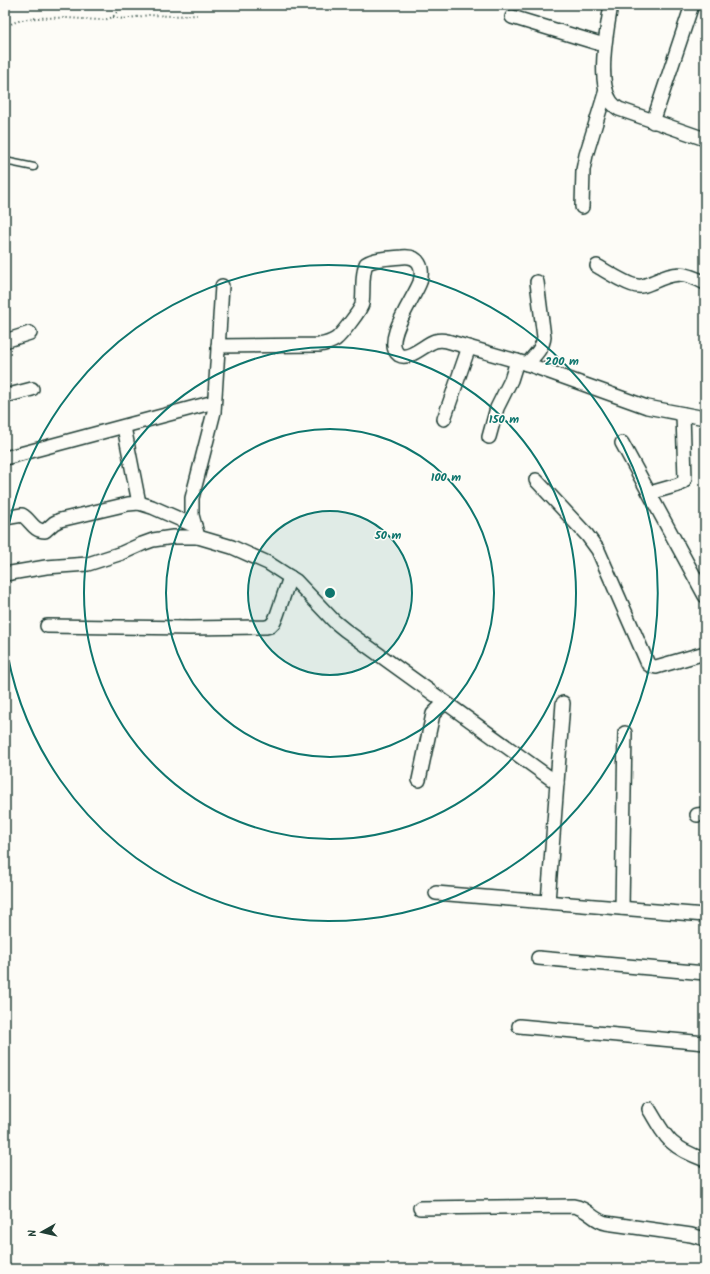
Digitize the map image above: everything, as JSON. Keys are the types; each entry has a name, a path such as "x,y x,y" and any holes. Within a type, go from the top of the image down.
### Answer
{"street":[{"path":"653,122 692,5"},
{"path":"613,6 604,45 604,76 606,90 610,100 618,109 705,139"},
{"path":"512,17 604,45"},
{"path":"582,207 583,170 586,155 606,90"},
{"path":"218,346 328,344 338,338 360,310 362,304 363,272 366,264 372,261 407,256 413,257 417,260 420,265 421,274 420,281 403,314 396,334 394,342 395,350 399,354 408,356 426,345 441,340 522,363 647,407 705,418"},
{"path":"597,266 637,287 676,274 694,277 705,283"},
{"path":"489,437 497,408 511,380 522,363 542,346 544,337 537,282"},
{"path":"196,532 192,498 212,419 222,286"},
{"path":"5,341 30,333"},
{"path":"444,419 469,347"},
{"path":"5,396 32,389"},
{"path":"5,458 214,402"},
{"path":"650,494 678,485 685,479 683,414"},
{"path":"124,427 139,503"},
{"path":"622,442 705,596"},
{"path":"536,480 587,535 598,550 648,664 656,667 705,653"},
{"path":"5,518 22,515 25,516 37,530 45,531 52,524 60,520 128,504 139,503 152,507 196,532 268,563 296,581 334,621 345,630 557,783"},
{"path":"5,574 46,567 77,566 88,564 122,553 153,540 173,538 196,532"},
{"path":"47,626 190,628 266,627 270,626 274,622 290,577"},
{"path":"419,780 433,714 446,703"},
{"path":"548,902 563,703"},
{"path":"622,908 626,733"},
{"path":"436,893 705,915"},
{"path":"538,958 705,973"},
{"path":"519,1026 705,1043"},
{"path":"649,1109 667,1139 686,1154 705,1160"},
{"path":"420,1208 573,1206 585,1210 599,1222 606,1224 691,1235 705,1239"}],"lane":[{"path":"5,160 34,167"}],"path":[{"path":"113,17 117,11 118,5"},
{"path":"5,29 21,20 34,19 101,20 113,17 123,19 149,14 172,16 196,15"}]}
